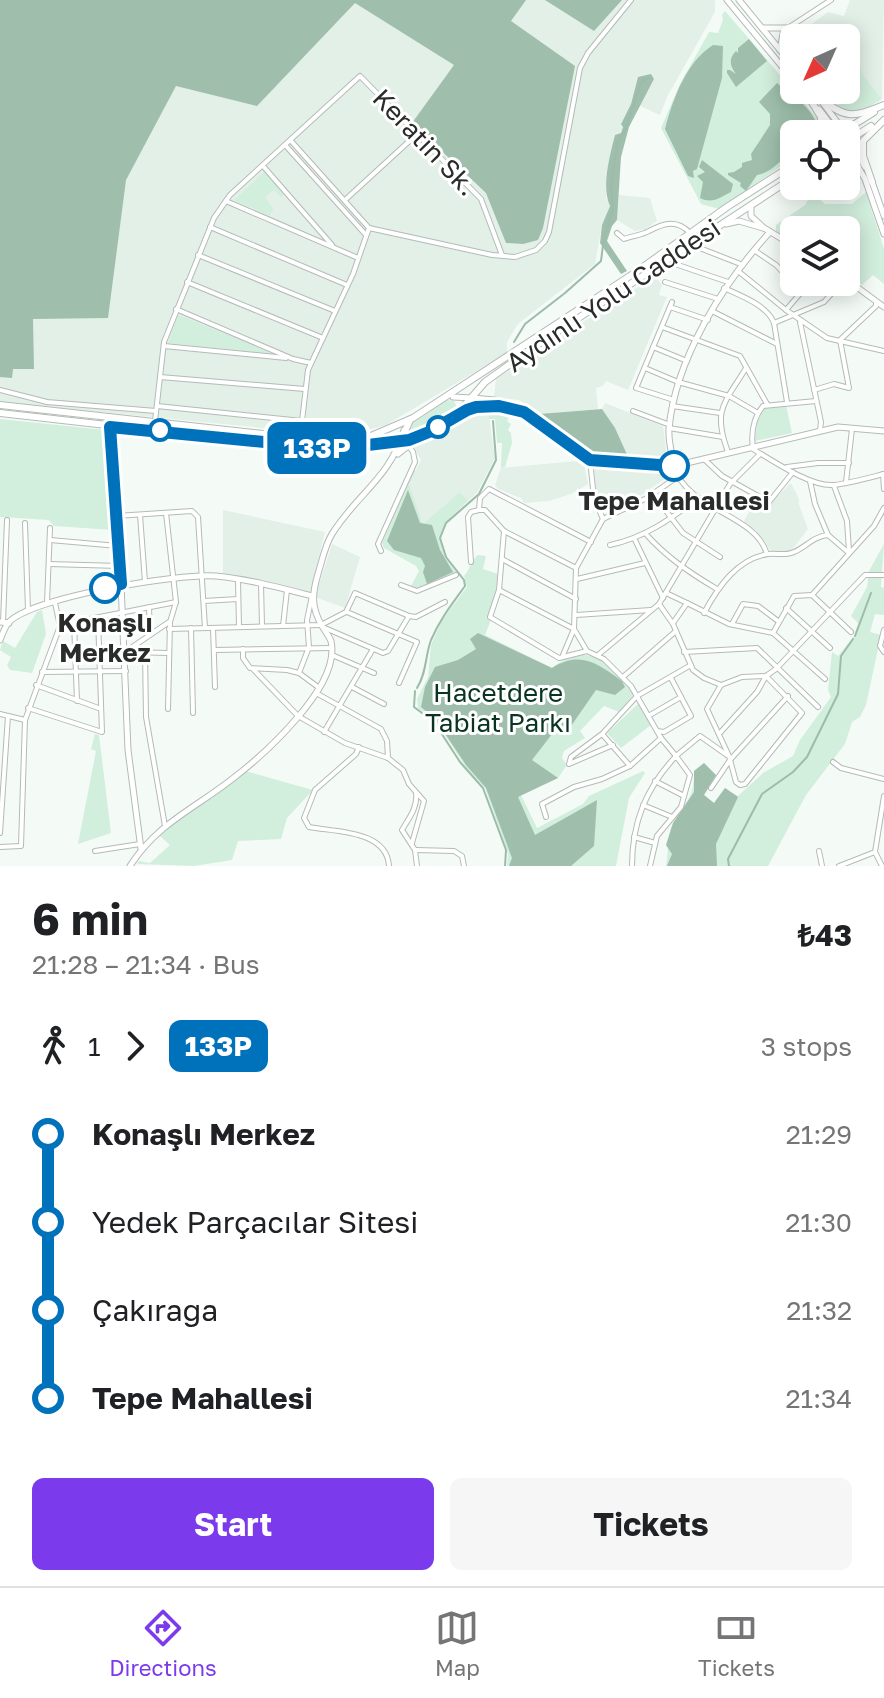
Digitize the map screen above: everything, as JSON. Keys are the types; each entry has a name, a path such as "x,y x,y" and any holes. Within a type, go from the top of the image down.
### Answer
{"main road":[{"path":"826,104 846,115 855,116 884,106"},
{"path":"860,121 884,106"},
{"path":"860,134 884,119"},
{"path":"872,182 862,146 867,134 884,119"},
{"name":"Aydınlı Yolu Caddesi","path":"0,405 329,440 371,436 413,418 445,398 780,173"},
{"name":"Aydınlı Yolu Caddesi","path":"0,413 319,449 404,443 440,426 458,413 485,382 671,255 780,186"},
{"path":"445,398 453,397 460,403 458,413"},
{"path":"110,427 111,418"},
{"path":"413,418 405,427 409,436 418,437"}],"street":[{"path":"155,421 163,346 210,227 226,201 292,141 369,228 502,255 527,255 545,241 580,68 588,53 631,0"},
{"path":"727,0 780,64"},
{"path":"739,0 780,50"},
{"path":"794,24 831,0"},
{"path":"762,28 780,28"},
{"name":"Keratin Sk.","path":"292,141 360,76 481,199 502,255"},
{"path":"344,201 417,134"},
{"path":"286,146 366,235"},
{"path":"860,163 872,182 884,216"},
{"path":"263,166 326,235 333,247"},
{"path":"860,171 884,234"},
{"path":"757,200 749,213 780,238"},
{"path":"226,201 358,258"},
{"path":"716,226 739,221 764,228"},
{"path":"617,233 624,239 647,233 666,223 684,227 690,233"},
{"path":"210,227 347,285"},
{"path":"0,390 47,402 302,421 311,363 369,228"},
{"path":"767,554 759,538 750,530 698,498 677,477 669,426 678,382 718,299 770,232"},
{"path":"690,243 743,265"},
{"path":"754,250 780,269"},
{"path":"198,255 335,311"},
{"path":"671,255 678,265 726,285 771,316 787,402"},
{"path":"738,271 799,320 827,338 884,351"},
{"path":"187,282 323,338"},
{"path":"665,282 718,299"},
{"path":"860,290 884,307"},
{"path":"786,310 798,296"},
{"path":"774,323 824,302 829,296"},
{"path":"840,340 876,306 876,301"},
{"path":"708,320 671,304 636,388 673,403 720,413"},
{"path":"176,309 293,359"},
{"path":"712,311 777,344"},
{"path":"799,320 820,430"},
{"path":"662,327 740,356 767,404"},
{"path":"814,390 834,384 849,388 840,340"},
{"path":"163,346 311,363"},
{"path":"653,347 687,361"},
{"path":"645,367 678,382 729,396 758,413"},
{"path":"728,452 720,413 746,368"},
{"path":"160,377 305,389"},
{"path":"485,382 482,392 486,398 493,400"},
{"path":"453,397 515,404 529,410 564,442"},
{"path":"816,401 767,404 758,413 752,446 760,454 810,481 833,485 884,474 884,489"},
{"path":"440,426 476,407 499,406 524,412 590,460 674,466 820,430 852,427 884,432"},
{"path":"633,411 669,426 723,437"},
{"path":"110,427 125,652 128,750 140,847"},
{"path":"299,673 308,649 312,596 330,536 390,464 404,443 405,427"},
{"path":"846,482 852,427"},
{"path":"390,464 404,443 429,432"},
{"path":"381,551 378,544 415,462 413,452 404,443"},
{"path":"384,444 393,447 394,457"},
{"path":"598,655 659,604 732,482 760,454"},
{"path":"704,459 732,482 769,502 793,472"},
{"path":"590,460 594,498 603,519"},
{"path":"786,468 818,463 849,463"},
{"path":"561,656 574,629 576,568 603,519 653,494 677,477"},
{"path":"810,481 815,504 828,535 849,553"},
{"path":"833,485 847,521 849,553"},
{"path":"479,510 483,493 489,489 591,542"},
{"path":"653,494 683,533 720,557"},
{"path":"610,545 635,540 698,498"},
{"path":"812,595 874,526 884,508"},
{"path":"471,562 468,517 471,512 485,510 504,531 576,568"},
{"path":"116,516 192,511 198,517 205,628"},
{"path":"166,513 176,602 169,629 168,709"},
{"path":"140,515 145,582"},
{"path":"0,640 4,622 7,520"},
{"path":"25,523 28,613"},
{"path":"47,605 50,528"},
{"path":"504,531 499,590 490,617 561,656 587,651 598,655 623,677 650,715 661,738 690,775 681,807 657,836 650,866"},
{"path":"645,533 660,551 717,589"},
{"path":"704,613 717,589 741,566 767,554 792,554 828,535"},
{"path":"50,540 118,546"},
{"path":"635,540 663,598"},
{"path":"502,559 576,599"},
{"path":"576,579 645,563"},
{"path":"49,564 120,566"},
{"path":"401,585 417,591 456,575"},
{"path":"719,734 757,692 766,676 796,651 865,575 884,575"},
{"path":"4,622 47,605 121,584 174,579 202,577 238,580 312,596"},
{"path":"238,580 239,627"},
{"path":"261,584 262,626"},
{"path":"283,626 287,590"},
{"path":"499,590 574,629 587,651"},
{"path":"322,626 346,612 355,593 416,617 445,602"},
{"path":"666,593 732,624 773,633 825,679"},
{"path":"773,633 794,596 812,595 851,632"},
{"path":"130,866 140,847 238,775 298,716 317,689 329,670 331,640 314,610 312,596"},
{"path":"204,601 238,599"},
{"path":"77,701 74,622 176,602"},
{"path":"0,847 21,846 25,720 60,626 55,603"},
{"path":"673,624 687,603"},
{"path":"659,604 673,624 691,665 704,678 721,685"},
{"path":"732,624 743,604 758,606 778,621"},
{"path":"149,607 150,634"},
{"path":"786,608 830,648"},
{"path":"576,615 653,609"},
{"path":"346,612 417,642 399,683"},
{"path":"169,629 322,626 383,653 388,651 409,616"},
{"path":"28,708 102,732 98,618"},
{"path":"125,652 170,622"},
{"path":"191,628 193,713"},
{"path":"213,628 215,687"},
{"path":"884,630 880,646 884,652"},
{"path":"623,677 676,631"},
{"path":"684,652 757,648 818,707"},
{"path":"243,649 243,658 298,716 324,732 388,758 403,770 409,784 424,801 412,843"},
{"path":"214,650 308,649 331,652 374,673"},
{"path":"324,732 373,649"},
{"path":"125,652 169,653"},
{"path":"145,653 146,717 165,826"},
{"path":"613,745 569,764 571,757 602,734 637,696 691,665"},
{"path":"253,669 299,673 339,708 381,729 387,741 388,758"},
{"path":"42,672 126,671"},
{"path":"766,676 802,713 745,784 736,782 730,758 707,709 721,685 742,677 766,676"},
{"path":"657,731 664,732 691,716 670,677"},
{"path":"36,685 101,709"},
{"path":"352,687 384,704"},
{"path":"711,788 730,758 788,696"},
{"path":"650,715 681,697"},
{"path":"0,714 25,720"},
{"path":"0,833 8,716"},
{"path":"602,734 630,766"},
{"path":"632,866 634,837 643,805 655,781 676,756 700,736 730,758"},
{"path":"546,817 542,804 574,787 630,766 661,738"},
{"path":"359,747 356,754 315,790 304,818 309,827 371,839 385,851 389,866"},
{"path":"833,762 841,768 884,779"},
{"path":"655,781 685,797"},
{"path":"416,791 414,810 402,830 415,850 416,864"},
{"path":"882,866 875,852 884,796"},
{"path":"643,805 672,817"},
{"path":"634,837 655,843"},
{"path":"876,844 884,845"},
{"path":"95,851 140,847"},
{"path":"415,850 454,851 462,856 464,866"},
{"path":"819,851 822,866"},
{"path":"839,866 875,852"}],"shaded area":[{"path":"0,0 715,0 715,12 660,115 640,106 654,79 638,77 610,157 606,198 610,206 602,225 595,264 518,324 507,342 507,353 386,425 333,435 0,402"},
{"path":"850,0 884,0 882,99 860,67 860,24 812,24 828,12 844,16"},
{"path":"619,195 650,198 657,221 635,231 617,220"},
{"path":"655,276 662,285 659,295 667,297 628,390 606,381 596,388 598,409 539,414 519,400 494,397 496,379 536,353 541,354 541,349"},
{"path":"605,403 663,426 667,459 629,459 602,409"},
{"path":"488,409 495,458 477,493 468,501 460,492 424,523 421,522 409,484 421,460 413,446 446,431 472,411"},
{"path":"577,461 584,464 588,484 549,501 524,503 521,498 495,485 501,468"},
{"path":"594,466 670,471 670,475 640,496 602,512 597,498"},
{"path":"791,483 808,529 791,551 771,551 753,528 743,523 752,507 769,504"},
{"path":"223,510 325,532 310,593 223,573"},
{"path":"332,544 360,557 345,608 315,597"}],"green space":[{"path":"0,0 526,0 511,21 575,66 538,240 523,244 506,243 486,193 412,123 454,65 355,3 257,106 176,86 126,180 108,318 33,319 34,369 13,369 12,378 0,377"},
{"path":"545,0 622,0 594,31"},
{"path":"725,11 780,75 780,104 805,104 817,120 780,120 780,167 719,209 701,204 661,128 680,84 709,32 718,33"},
{"path":"749,39 767,61 736,87 727,70 736,74 731,65 732,57"},
{"path":"713,45 723,46 722,78 697,169 693,171 694,178 688,176 665,129 688,71"},
{"path":"860,66 882,99 860,110 836,107 839,104 860,104"},
{"path":"651,74 654,79 629,127 621,157 617,220 607,241 627,271 621,274 600,243 602,225 610,206 606,190 607,171 615,135 621,133 621,124 631,104 638,77"},
{"path":"777,83 780,86 780,104 803,104 815,120 780,120 780,160 757,175 746,191 728,173 752,160 751,154 770,125 770,114 759,102"},
{"path":"702,160 733,184 731,192 712,200 700,198 703,182 697,176 705,172 699,167"},
{"path":"265,171 285,193 281,197 274,190 265,197 273,209 270,216 234,200"},
{"path":"866,192 884,249 884,284 873,275 860,284 860,216 789,216 808,200 820,200 825,204 852,204"},
{"path":"780,222 780,235 776,233 776,225"},
{"path":"179,315 274,354 168,343"},
{"path":"447,400 454,401 457,407 434,426 414,434 409,431 413,423"},
{"path":"786,405 792,433 755,441 757,422 764,408"},
{"path":"488,409 511,413 507,421 511,424 508,430 512,443 505,467 501,468 502,443 497,443 495,419 489,419"},
{"path":"602,409 615,428 629,459 588,451 539,414"},
{"path":"0,419 106,430 113,530 54,526 49,520 0,517"},
{"path":"414,470 409,484 422,522 460,492 468,501 444,526 442,534 444,551 457,573 418,590 411,586 419,571 416,566 384,548 382,543"},
{"path":"408,490 420,523 432,525 440,550 453,572 427,584 421,558 394,550 387,541"},
{"path":"884,544 881,587 884,588 884,615 875,614 870,632 881,635 866,705 860,717 852,722 845,744 806,795 768,866 666,866 668,839 677,815 691,795 694,771 704,763 716,775 704,795 714,803 725,788 738,796 763,773 793,756 800,740 831,697 828,690 832,652 838,656 854,636 858,623 851,616 867,587 869,571"},
{"name":"Hacetdere Tabiat Parkı","path":"478,555 486,556 483,569 498,574 496,590 501,594 485,635 552,668 577,655 598,658 617,673 634,694 619,712 604,706 580,731 585,738 564,751 562,758 567,765 558,778 521,795 537,828 583,804 589,796 643,771 645,773 629,798 616,866 507,866 508,854 485,788 467,769 436,722 418,708 417,699 428,677 431,645 442,620 467,587 464,576"},
{"path":"42,610 46,634 32,673 10,670 7,665 11,657 0,650 3,641 15,648 37,612"},
{"name":"Hacetdere Tabiat Parkı","path":"478,633 552,668 572,660 589,661 622,681 625,687 615,695 596,690 569,729 559,725 532,760 558,778 518,797 535,835 597,800 594,846 571,866 509,866 512,858 486,788 466,765 436,720 421,707 425,687 435,667 458,660 476,649 470,639"},
{"path":"638,704 651,725 621,748 607,733"},
{"path":"95,734 99,735 111,833 78,844 96,751 91,749"},
{"path":"704,763 716,775 704,795 714,803 725,788 738,797 716,844 717,866 667,866 672,854 666,845 673,823 694,792 694,771"},
{"path":"245,771 313,790 287,818 281,839 238,841 232,860 194,866 137,864 139,861 150,863 170,845 159,835"}],"waterway":[{"path":"514,342 525,324 601,261 613,208 611,185 618,140 624,133 641,82 649,78"},
{"path":"417,688 435,632 465,586 464,580 446,557 440,538 446,523 479,494 496,460 493,421"},
{"path":"855,636 871,593"},
{"path":"729,866 728,859 762,794 793,772 807,757 838,694 841,656 853,639"},
{"path":"415,691 414,707 434,722 460,762 483,788 506,850 505,866"}],"bus line":[{"name":"133P","path":"105,588 121,584 110,427 335,449 409,440 467,410 499,406 524,412 590,460 674,466"}],"place":[{"name":"Tepe Mahallesi","path":"674,466"},
{"name":"Konaşlı Merkez","path":"105,588"}]}
